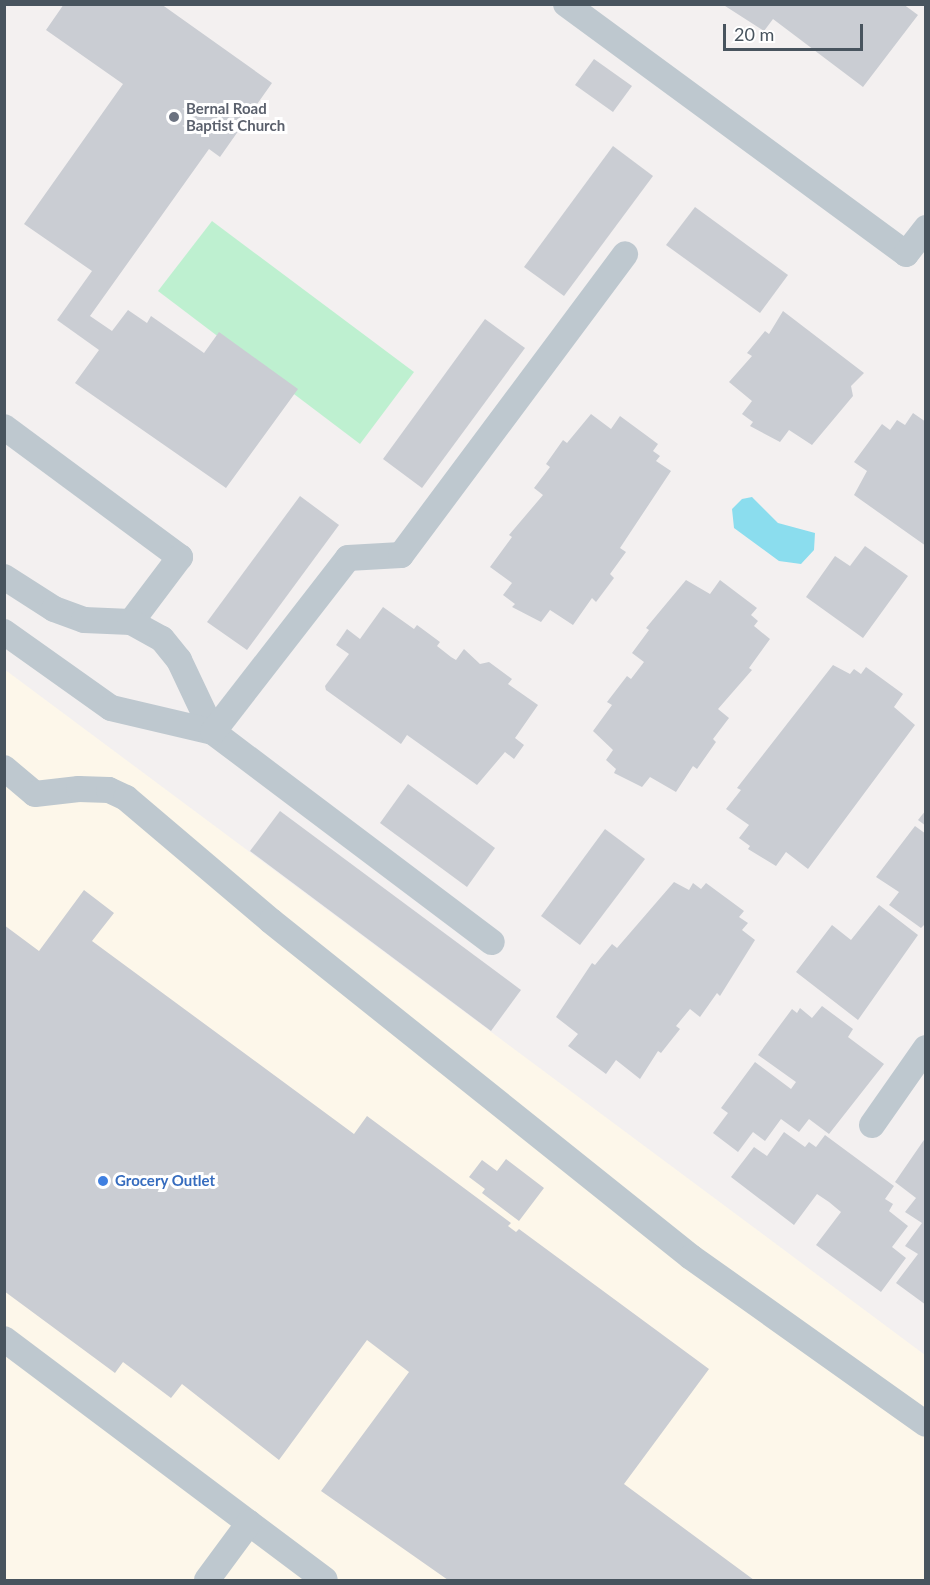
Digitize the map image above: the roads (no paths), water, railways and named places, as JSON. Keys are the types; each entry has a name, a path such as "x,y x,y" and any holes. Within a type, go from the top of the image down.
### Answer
{"lane":[{"path":"566,4 906,254 926,228"},
{"path":"213,732 348,558 401,555 625,254"},
{"path":"4,427 180,557 131,622"},
{"path":"4,577 54,609 84,620 131,622 162,639 179,660 213,732"},
{"path":"4,632 111,708 213,732 492,942"},
{"path":"4,768 35,794 79,789 109,790 126,798 280,928 691,1257 926,1424"},
{"path":"872,1125 926,1048"},
{"path":"4,1339 325,1581"},
{"path":"207,1581 249,1523"}],"water":[{"path":"752,497 778,523 815,533 814,550 801,564 779,561 734,528 732,509 742,499"}],"place":[{"name":"Bernal Road Baptist Church","path":"174,117"},
{"name":"Grocery Outlet","path":"103,1181"}]}
